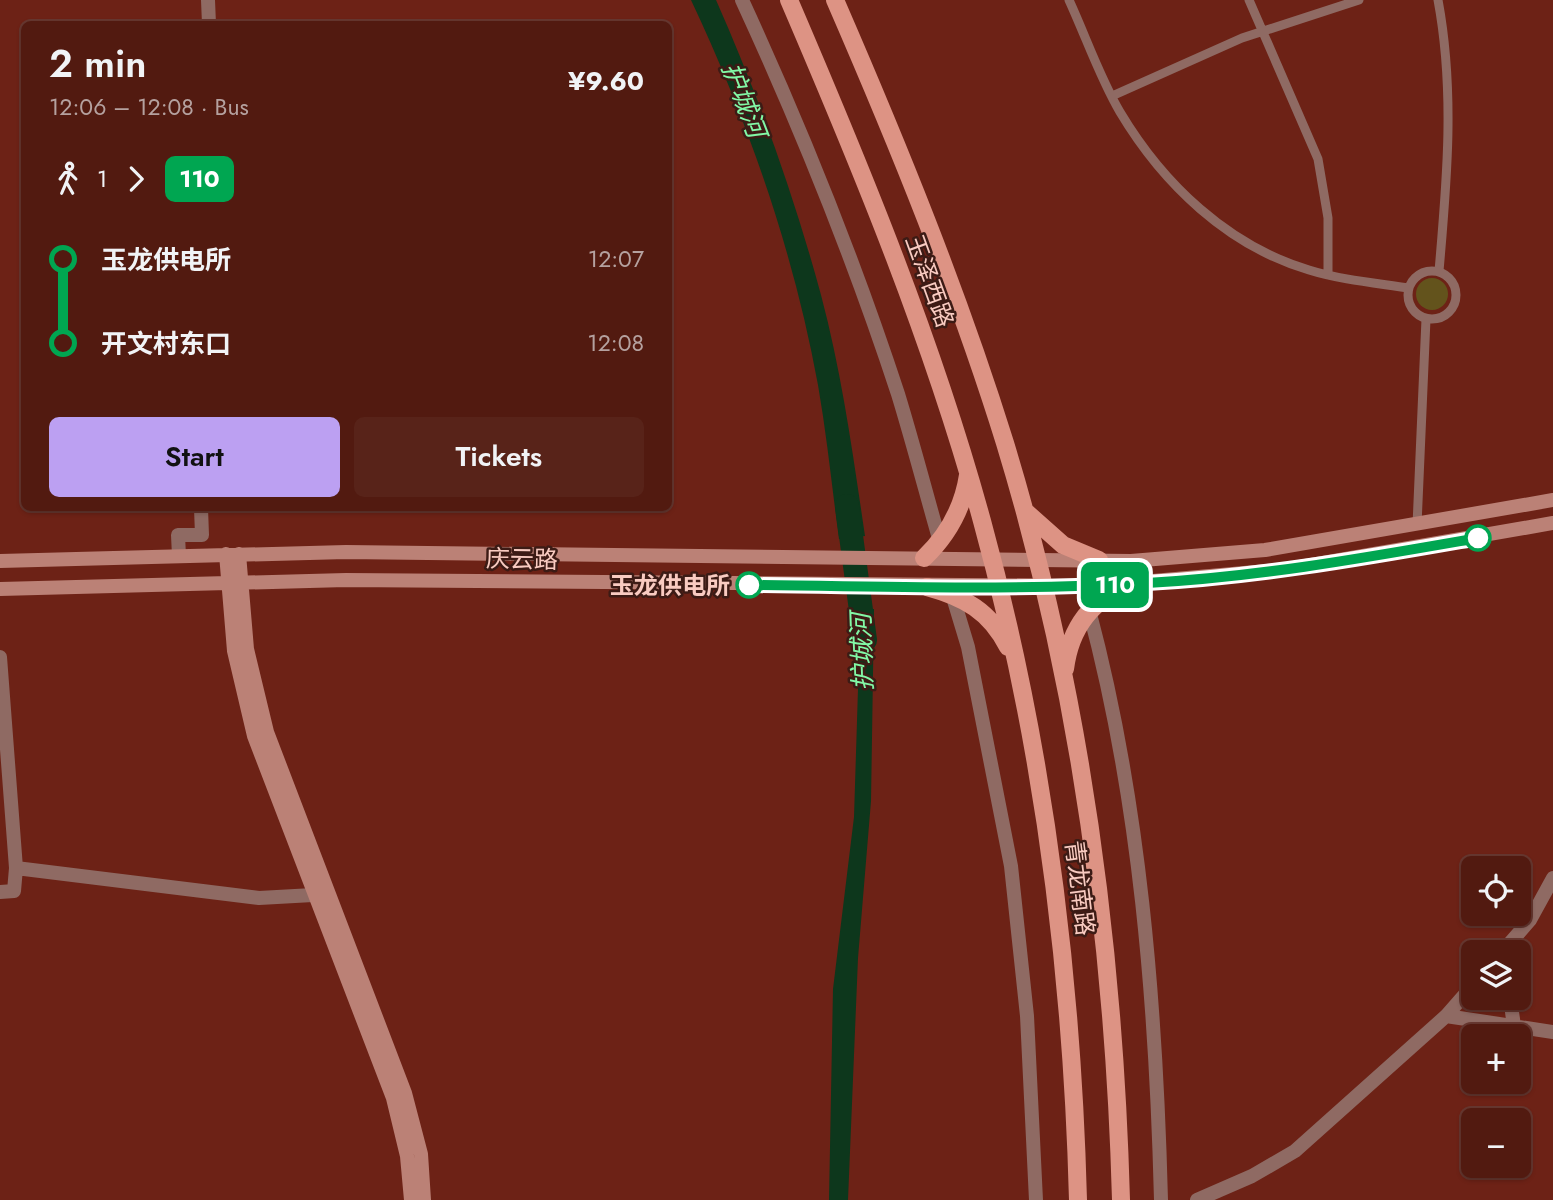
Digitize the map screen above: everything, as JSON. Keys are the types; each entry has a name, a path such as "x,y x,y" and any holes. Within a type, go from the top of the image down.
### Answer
{"main road":[{"name":"玉泽西路","path":"789,0 894,254 968,471 1000,587"},
{"name":"玉泽西路","path":"835,0 897,144 965,321 1024,509 1044,588"},
{"path":"924,558 940,542 957,515 968,471"},
{"path":"1024,509 1051,538 1074,551 1099,560"},
{"path":"1068,696 1067,656 1075,631 1089,610 1108,594 1130,584"},
{"path":"928,587 974,604 991,620 1018,667"},
{"name":"青龙南路","path":"1000,587 1040,784 1062,936 1072,1064 1078,1200"},
{"name":"青龙南路","path":"1044,588 1068,696 1104,932 1117,1087 1121,1200"}],"street":[{"path":"208,0 209,21"},
{"path":"742,0 811,158 863,293 898,396 940,542"},
{"name":"庆云路","path":"0,561 346,552 1099,560 1230,554 1417,525 1553,500"},
{"path":"179,556 178,535 202,535 201,511"},
{"name":"庆云路","path":"0,589 346,580 1044,588 1130,584 1288,569 1553,523"},
{"path":"232,554 234,651 247,710 313,895 399,1117 407,1156 411,1200"},
{"path":"233,582 267,732 405,1093 421,1154 424,1200"},
{"path":"952,594 968,647 1010,866 1027,1016 1036,1200"},
{"path":"1089,610 1122,771 1139,888 1151,1007 1161,1200"},
{"path":"0,657 16,868 14,891 0,892"},
{"path":"16,868 259,898 313,895"},
{"path":"1514,940 1530,920 1553,878"},
{"path":"1196,1200 1251,1176 1295,1151 1446,1016 1461,999"},
{"path":"1446,1016 1500,1024"},
{"path":"1531,1029 1553,1032"}],"lane":[{"path":"1069,0 1112,96 1146,150 1199,208 1261,250 1328,275 1409,288"},
{"path":"1249,0 1318,159 1328,218 1328,275"},
{"path":"1112,96 1263,31 1334,4 1359,0"},
{"path":"1438,0 1446,50 1450,110 1449,165 1439,271"},
{"path":"1439,271 1454,284 1455,304 1440,318 1426,318 1410,305 1409,288 1419,275 1439,271"},
{"path":"1417,525 1426,318"}],"shaded area":[{"path":"1432,278 1443,283 1448,294 1443,305 1432,310 1421,305 1416,294 1421,283"}],"water":[{"path":"691,0 716,0 761,109 787,183 821,295 835,355 865,536 839,539 818,385 796,286 750,140"},
{"path":"854,609 874,609 871,801 858,958 848,1200 829,1200 833,989 854,817 858,689"}],"waterway":[{"name":"护城河","path":"847,506 865,640"}],"bus line":[{"name":"110","path":"749,585 1044,588 1149,583 1288,569 1478,538"}],"place":[{"name":"玉龙供电所","path":"749,585"}]}
